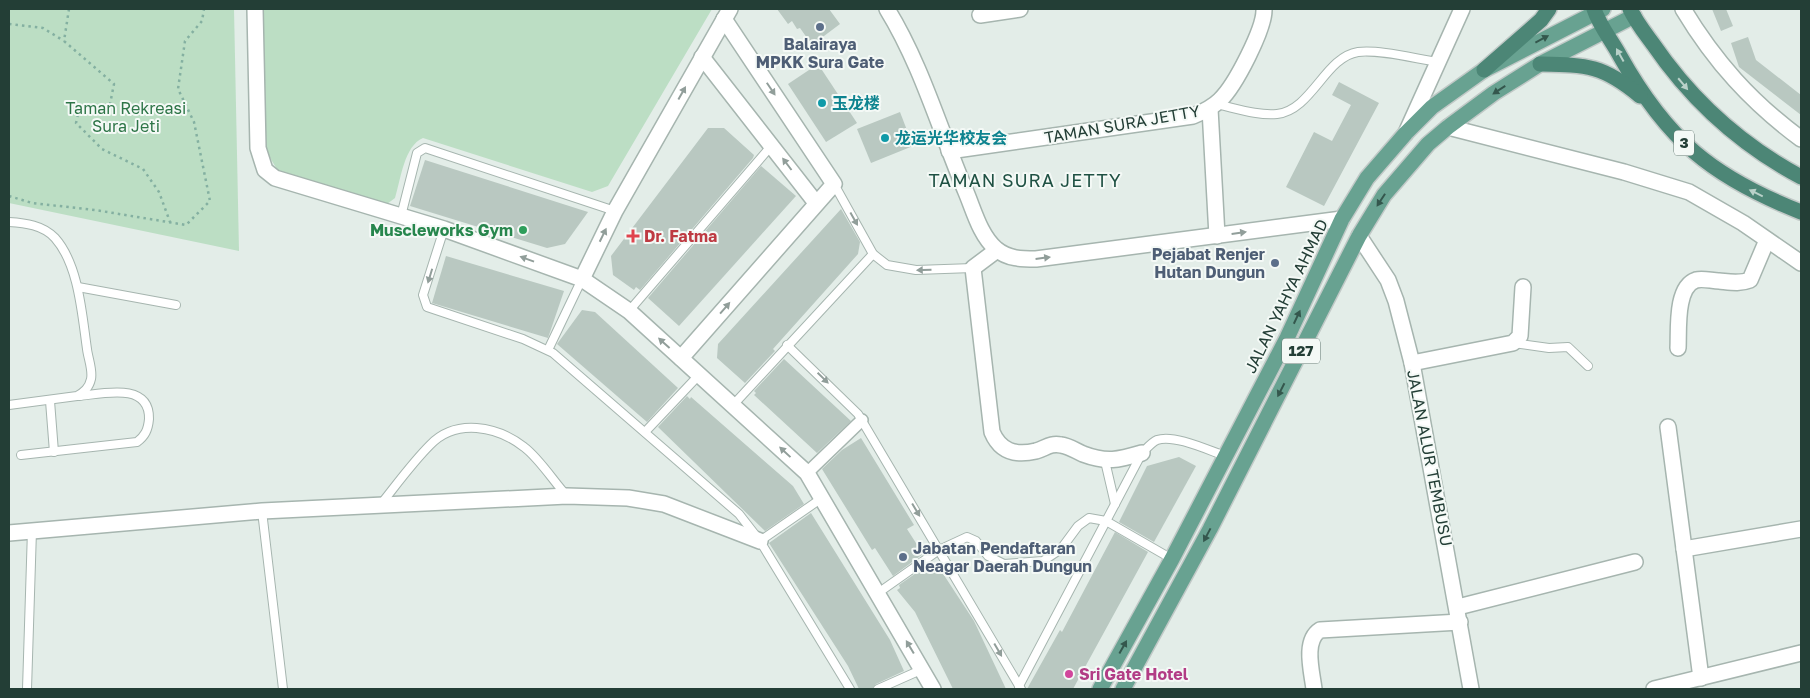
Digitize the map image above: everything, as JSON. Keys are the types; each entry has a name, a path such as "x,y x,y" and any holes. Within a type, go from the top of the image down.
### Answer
{"highway":[{"path":"1484,70 1541,20 1548,9"},
{"name":"3","path":"1598,10 1606,31 1627,68 1674,134 1714,169 1741,185 1801,212"},
{"name":"3","path":"1632,12 1671,70 1699,103 1733,133 1774,162 1801,177"},
{"path":"1540,64 1574,64 1603,71 1618,78 1654,108"}],"main road":[{"name":"JALAN YAHYA AHMAD","path":"1100,689 1172,559 1287,338 1342,219 1367,178 1406,133 1432,107 1484,70 1598,10"},
{"name":"127","path":"1123,689 1210,528 1359,236 1384,195 1428,144 1494,93 1540,64 1606,31 1632,12"}],"street":[{"path":"255,9 258,148 265,170 275,178 444,229 582,279 629,311 807,472 933,689"},
{"path":"887,9 913,58 949,152 985,235 997,250 1015,258 1036,259 1342,219"},
{"path":"980,15 1020,9"},
{"name":"TAMAN SURA JETTY","path":"949,152 1193,116 1213,106 1231,87 1259,34 1263,24 1264,9"},
{"path":"1683,9 1697,32 1729,74 1767,114 1801,139"},
{"path":"1406,133 1438,62 1458,11"},
{"path":"582,279 615,211 727,14 834,184 681,358"},
{"path":"702,57 816,204"},
{"path":"1213,106 1217,236"},
{"path":"1448,127 1624,172 1689,192 1743,223 1801,263"},
{"name":"JALAN ALUR TEMBUSU","path":"1359,236 1388,280 1396,301 1412,363 1459,614 1471,689"},
{"path":"1678,348 1680,304 1691,283 1700,280 1742,283 1750,280 1767,240"},
{"path":"997,250 973,268 992,432 996,443 1002,449 1024,452 1037,451 1047,444 1063,445 1105,461 1118,460 1142,453"},
{"path":"1412,363 1513,343 1520,336 1523,287"},
{"path":"807,472 862,420"},
{"path":"1668,427 1701,678"},
{"path":"9,533 262,511 567,496 628,498 664,504 760,541"},
{"path":"1684,549 1801,529"},
{"path":"1314,689 1310,648 1312,638 1320,630 1459,614 1635,562"},
{"path":"1654,689 1801,653"}],"lane":[{"path":"1213,106 1271,114 1288,111 1297,106 1339,62 1357,52 1438,62"},
{"path":"629,311 772,145"},
{"path":"401,216 417,153 425,148 615,211"},
{"path":"834,184 873,254 886,264 900,269 973,268"},
{"path":"9,222 29,224 44,229 55,238 78,287 92,377 85,391 77,396"},
{"path":"444,229 424,295 426,307 523,339 548,350 564,360 739,514 760,541 850,689"},
{"path":"734,404 787,344 873,254"},
{"path":"548,350 582,279"},
{"path":"78,287 176,305"},
{"path":"1513,343 1549,348 1568,347 1588,366"},
{"path":"787,344 846,401 862,420 1020,688"},
{"path":"645,432 700,374"},
{"path":"9,405 126,392 140,397 148,410 147,431 136,442 22,455"},
{"path":"50,401 54,452"},
{"path":"381,504 431,444 450,430 464,427 490,431 525,447 567,496"},
{"path":"1020,688 1142,453 1156,440 1165,439 1176,440 1225,456"},
{"path":"1105,461 1115,504"},
{"path":"760,541 822,498"},
{"path":"262,511 283,689"},
{"path":"878,593 939,550 967,537 976,541 988,556 1004,564 1043,561 1061,549 1078,526 1089,518 1106,521 1172,559"},
{"path":"27,689 32,530"},
{"path":"878,689 923,669"}],"path":[{"path":"64,41 70,9"},
{"path":"9,196 32,202 95,210 186,226 210,201 194,122 178,89 185,41 202,21 204,9"},
{"path":"9,24 43,28 64,41 114,84 110,104 99,110 79,110 76,123 102,149 143,169 159,192 170,222"}],"green space":[{"name":"Taman Rekreasi Sura Jeti","path":"9,9 234,9 239,251 9,203"},
{"path":"262,9 712,9 608,186 592,192 423,138 411,148 407,155 395,198 387,204 278,171 263,146"}],"building":[{"path":"777,9 829,9 840,24 812,45 800,28 797,29 792,21 788,24"},
{"path":"1712,9 1726,9 1733,26 1721,31"},
{"path":"1748,37 1756,60 1801,95 1801,115 1739,67 1731,43"},
{"name":"玉龙楼","path":"818,64 857,123 826,142 788,84"},
{"path":"1339,82 1379,103 1324,206 1286,187 1314,132 1332,141 1351,105 1332,95"},
{"name":"龙运光华校友会","path":"900,112 913,146 871,163 857,129"},
{"path":"708,128 724,128 754,155 753,158 640,290 636,287 634,290 613,275 611,256"},
{"path":"425,160 588,212 565,244 547,248 410,206"},
{"path":"761,166 796,196 679,326 648,298"},
{"path":"841,209 860,242 858,254 745,383 717,358 718,344"},
{"path":"446,256 564,291 548,338 432,303"},
{"path":"582,310 595,312 678,388 647,422 557,344"},
{"path":"784,359 851,421 817,453 754,395 756,393 754,391"},
{"path":"687,396 690,399 691,397 793,486 804,504 765,531 658,427"},
{"path":"861,438 914,525 907,529 923,554 893,576 875,548 872,550 822,469 842,450"},
{"path":"1179,457 1196,466 1154,542 1119,522 1147,466"},
{"path":"811,513 890,640 904,671 876,684 872,689 859,689 848,666 769,543"},
{"path":"1115,532 1148,552 1073,689 1027,689 1060,630 1062,632"},
{"path":"936,563 974,621 1006,689 953,689 915,612 897,590 900,588 899,585 929,564 931,567"}],"place":[{"name":"Balairaya MPKK Sura Gate","path":"820,27"},
{"name":"玉龙楼","path":"822,103"},
{"name":"龙运光华校友会","path":"885,138"},
{"name":"Muscleworks Gym","path":"523,230"},
{"name":"Dr. Fatma","path":"633,236"},
{"name":"Pejabat Renjer Hutan Dungun","path":"1275,263"},
{"name":"Jabatan Pendaftaran Neagar Daerah Dungun","path":"903,557"},
{"name":"Sri Gate Hotel","path":"1069,674"}],"district":[{"name":"TAMAN SURA JETTY","path":"1025,181"}]}
